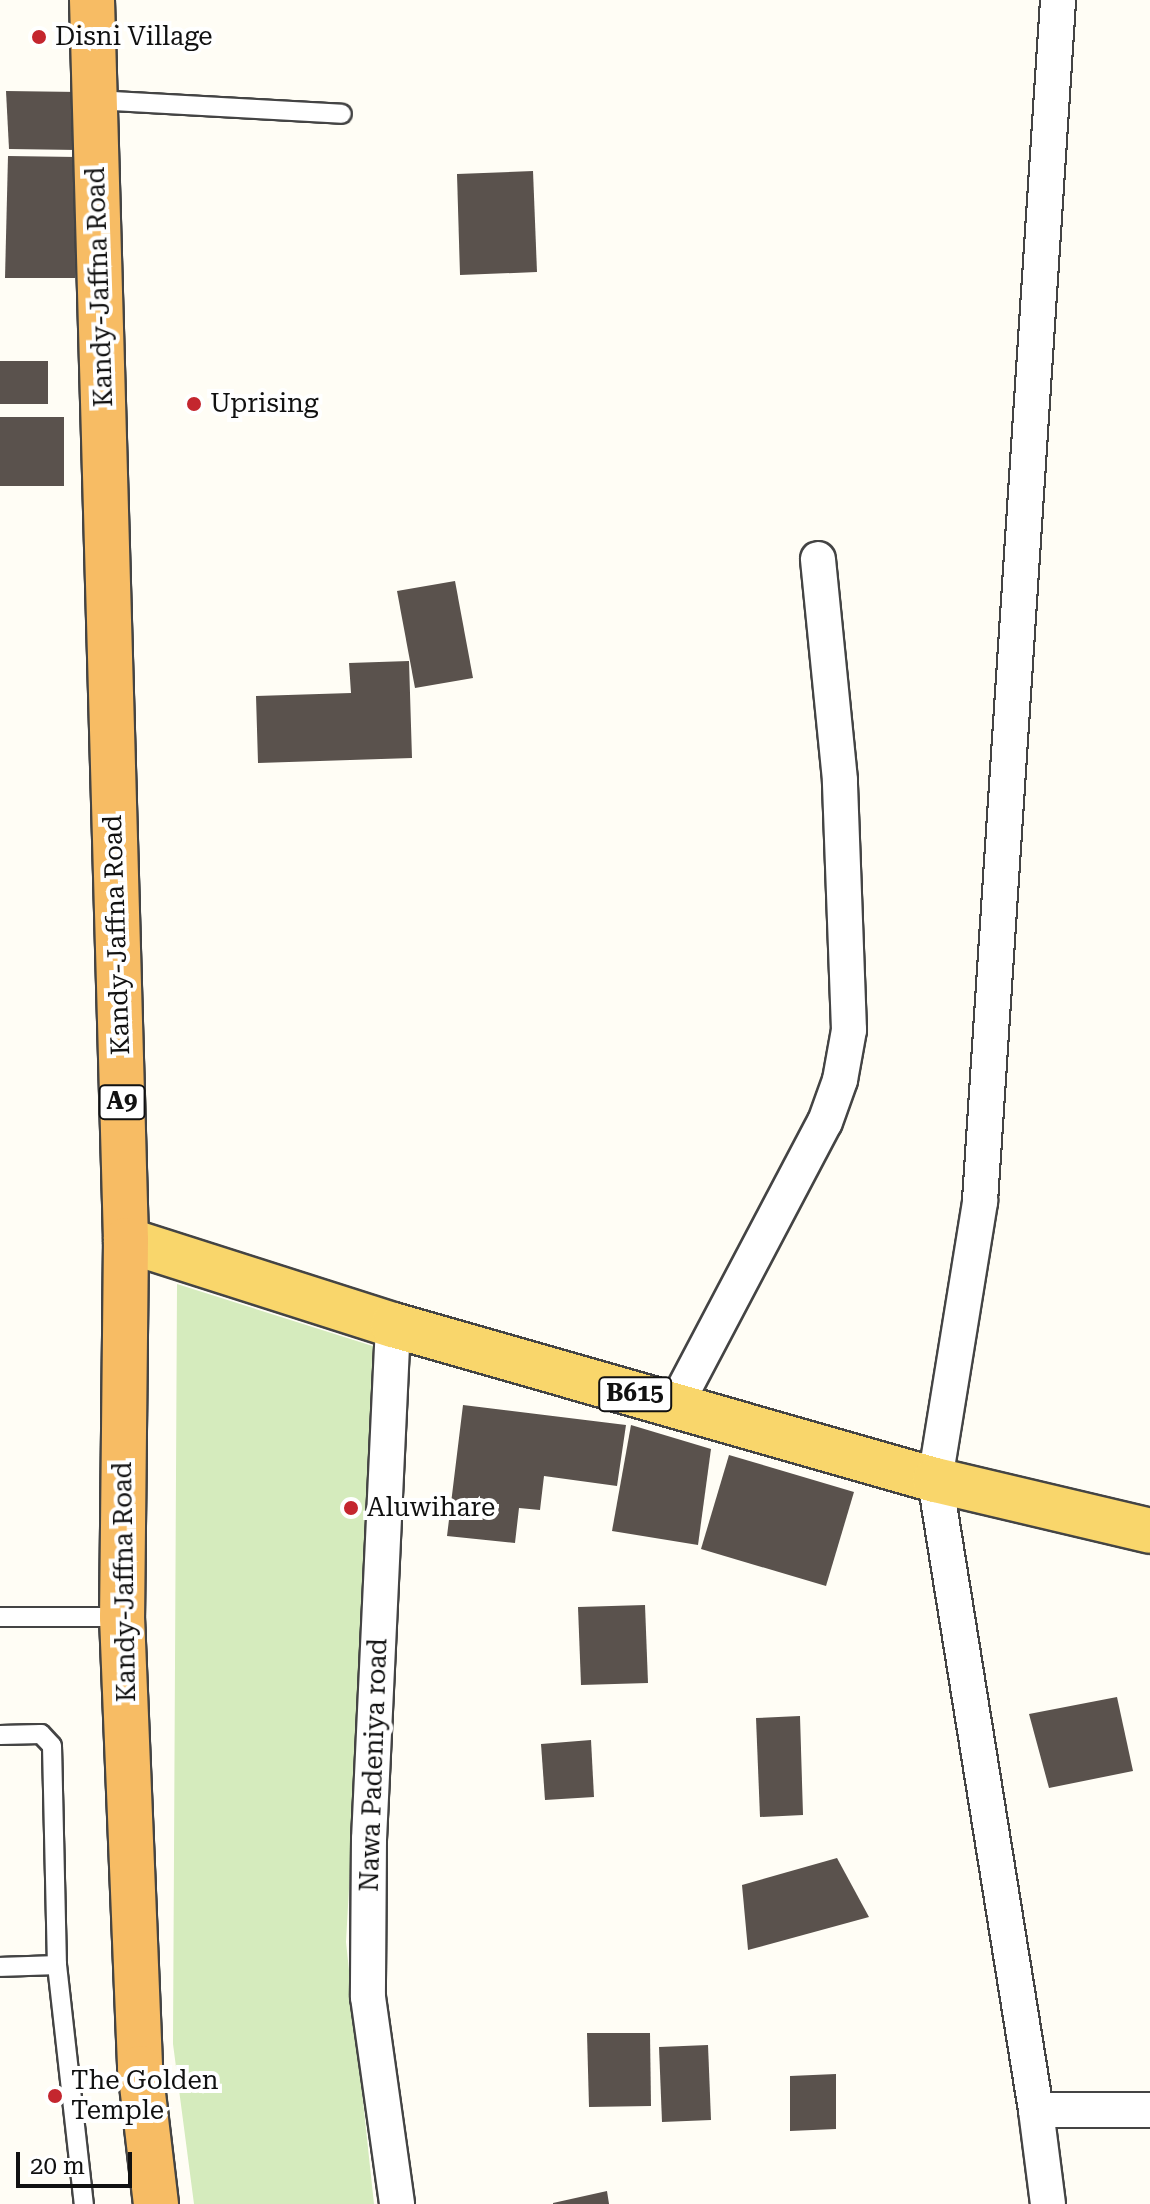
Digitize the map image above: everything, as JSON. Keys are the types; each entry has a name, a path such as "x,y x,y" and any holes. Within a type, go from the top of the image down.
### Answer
{"highway":[{"name":"Kandy-Jaffna Road","path":"92,0 126,1240 122,1617 140,2068 156,2204"}],"main road":[{"name":"B615","path":"126,1240 393,1325 935,1480 1150,1531"}],"street":[{"path":"1048,2204 1036,2110 935,1480 980,1201 1058,0"},
{"path":"675,1406 825,1122 840,1080 849,1030 840,780 818,559"},
{"name":"Nawa Padeniya road","path":"393,1325 369,1839 368,1997 397,2204"},
{"path":"1036,2110 1150,2110"}],"lane":[{"path":"95,100 342,114"},
{"path":"0,1617 122,1617"},
{"path":"0,1735 41,1734 52,1746 57,1965 84,2204"},
{"path":"0,1967 57,1965"}],"green space":[{"path":"177,1284 379,1348 346,1942 374,2204 194,2204 173,2044"}],"building":[{"path":"6,91 79,92 78,150 9,149"},
{"path":"8,156 77,157 75,278 5,278"},
{"path":"533,171 537,272 460,275 457,174"},
{"path":"0,361 48,361 48,404 0,404"},
{"path":"0,417 64,417 64,486 0,486"},
{"path":"455,581 473,678 415,688 397,591"},
{"path":"409,661 412,758 258,763 256,696 351,693 349,663"},
{"path":"463,1405 626,1425 617,1486 544,1476 540,1510 519,1508 515,1543 447,1536"},
{"path":"631,1425 711,1449 698,1545 612,1531"},
{"path":"729,1455 854,1492 826,1586 701,1549"},
{"path":"645,1605 648,1683 581,1685 578,1607"},
{"path":"1117,1697 1133,1771 1049,1788 1029,1714"},
{"path":"800,1716 803,1815 760,1817 756,1718"},
{"path":"591,1740 594,1797 545,1800 541,1744"},
{"path":"837,1858 869,1917 748,1950 742,1885"},
{"path":"587,2033 650,2033 651,2106 589,2107"},
{"path":"708,2045 711,2120 662,2122 659,2047"},
{"path":"836,2074 836,2129 790,2131 790,2076"},
{"path":"607,2191 609,2204 553,2204 553,2203"}],"place":[{"name":"Disni Village","path":"39,37"},
{"name":"Uprising","path":"194,404"},
{"name":"Aluwihare","path":"351,1508"},
{"name":"The Golden Temple","path":"55,2096"}]}
